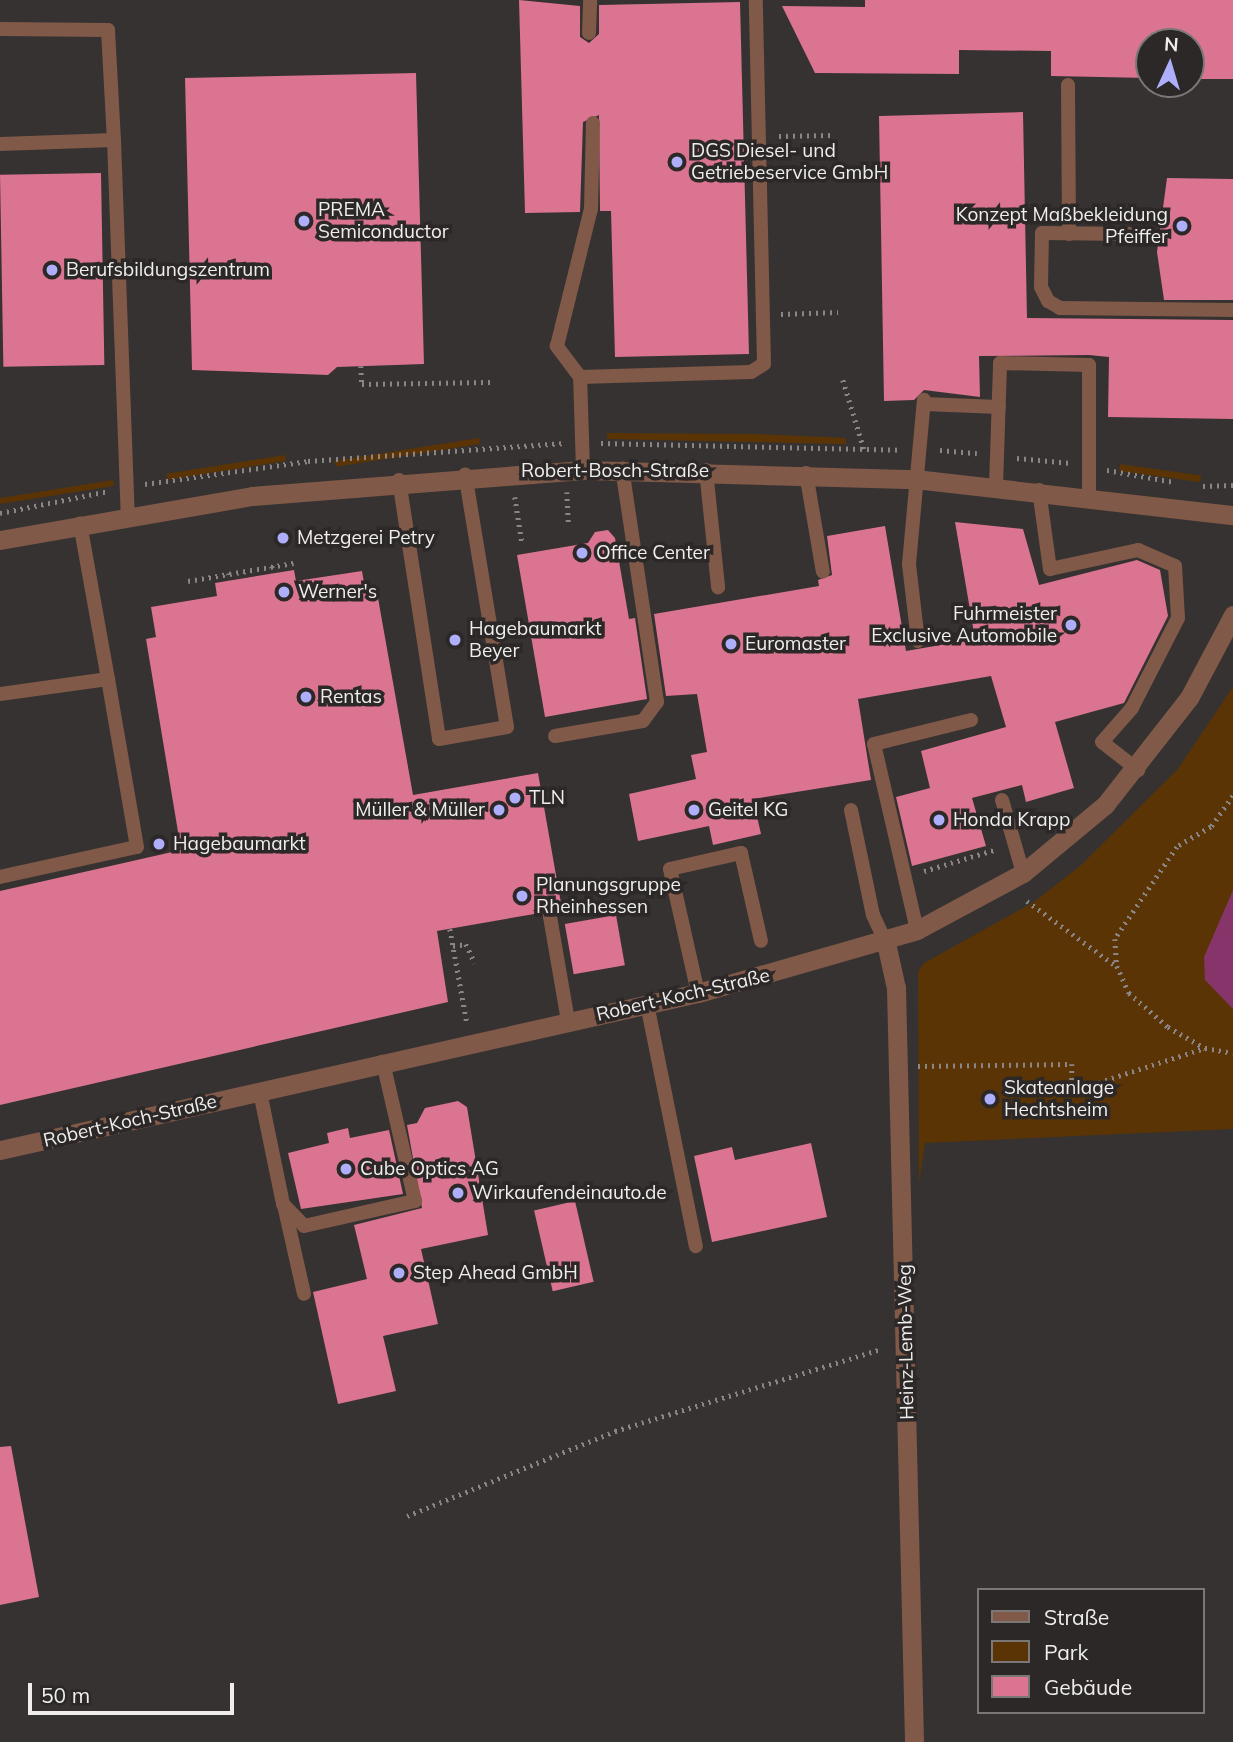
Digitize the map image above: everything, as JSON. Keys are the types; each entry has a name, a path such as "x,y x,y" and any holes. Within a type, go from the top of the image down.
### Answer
{"street":[{"name":"Robert-Bosch-Straße","path":"0,540 80,524 399,480 465,474 622,469 806,473 915,479 1089,495 1233,515"},
{"name":"Robert-Koch-Straße","path":"0,1150 698,993 886,943 917,930 1023,873 1069,839 1138,770 1189,698 1233,615"},
{"name":"Heinz-Lemb-Weg","path":"886,943 896,988 914,1742"}],"lane":[{"path":"589,33 590,0"},
{"path":"580,377 751,372 767,355 756,0"},
{"path":"0,29 108,30 128,517"},
{"path":"1068,85 1069,233"},
{"path":"583,470 580,377 557,346 591,209 593,123"},
{"path":"0,144 114,140"},
{"path":"1129,234 1042,233 1041,287 1060,308 1233,310"},
{"path":"996,486 1000,363 1089,365 1092,465 1089,495"},
{"path":"918,641 909,564 924,402 999,407"},
{"path":"555,736 643,720 657,702 622,469"},
{"path":"706,470 718,587"},
{"path":"806,473 823,572"},
{"path":"399,480 439,739 507,727 465,474"},
{"path":"1039,490 1050,569 1138,550 1175,566 1178,618 1132,708 1102,743 1138,770"},
{"path":"0,877 137,846 80,524"},
{"path":"0,694 108,678"},
{"path":"917,930 874,744 971,720"},
{"path":"1002,800 1023,873"},
{"path":"850,810 873,915 886,943"},
{"path":"698,993 670,870 741,853 761,941"},
{"path":"549,911 568,1021"},
{"path":"647,1004 696,1246"},
{"path":"283,1204 304,1226 415,1201 383,1062"},
{"path":"260,1092 304,1294"}],"path":[{"path":"761,136 832,135"},
{"path":"766,314 838,312"},
{"path":"361,366 362,384 490,382"},
{"path":"843,380 864,449"},
{"path":"1092,465 1200,486 1233,485"},
{"path":"566,491 569,525"},
{"path":"514,493 522,542"},
{"path":"188,581 293,563"},
{"path":"272,566 273,573"},
{"path":"229,573 230,580"},
{"path":"1233,796 1211,827 1177,847 1115,939 1117,966 1129,993 1205,1048 1233,1053"},
{"path":"904,877 1015,844"},
{"path":"1027,901 1117,966"},
{"path":"450,929 467,1023"},
{"path":"453,946 466,944 475,962"},
{"path":"913,1066 1072,1064 1072,1091 1205,1048"},
{"path":"407,1516 615,1431 906,1340"}],"green space":[{"path":"607,433 757,434 846,438 846,444 607,439"},
{"path":"479,438 480,444 336,467 335,461"},
{"path":"285,455 286,461 167,480 166,474"},
{"path":"1120,464 1201,475 1200,482 1119,471"},
{"path":"113,480 114,486 0,504 0,498"},
{"path":"1233,687 1233,1129 925,1143 919,1183 918,972 924,963 1034,902 1080,866 1177,770"}],"shaded area":[{"path":"1233,890 1233,1009 1205,980 1204,957"}],"building":[{"name":"DGS Diesel- und Getriebeservice GmbH","path":"519,0 580,6 580,37 589,43 599,34 599,5 740,2 749,354 615,357 611,211 600,211 599,115 583,122 580,212 525,213"},
{"path":"865,0 1233,0 1233,79 1205,79 1205,28 1135,28 1135,78 1051,76 1051,51 959,50 959,74 815,73 782,6 865,7"},
{"name":"PREMA Semiconductor","path":"416,73 424,364 337,367 328,375 192,370 185,78"},
{"path":"1023,112 1027,318 1233,320 1233,419 1108,417 1109,357 1089,355 979,356 980,397 924,390 914,400 884,401 879,116"},
{"name":"Berufsbildungszentrum","path":"101,173 104,365 3,367 0,175"},
{"path":"1167,178 1233,179 1233,300 1164,300 1157,252"},
{"path":"955,522 1023,529 1039,585 1137,560 1160,570 1168,616 1124,703 1055,722 1074,788 1026,802 1022,785 972,798 986,846 912,866 896,797 930,788 921,751 1006,727 991,676 858,699 871,780 753,799 761,834 713,845 709,826 638,841 629,794 696,779 691,755 707,752 697,694 666,696 654,614 819,586 818,580 832,575 827,536 885,526 906,651 975,639"},
{"path":"608,530 615,538 629,619 635,618 647,699 545,717 517,555 588,543 595,532"},
{"path":"294,570 296,581 362,571 367,600 378,598 413,795 538,773 562,909 547,902 540,913 437,931 448,1002 0,1105 0,891 181,850 146,639 156,637 151,607 217,596 215,583"},
{"path":"616,915 625,965 574,974 565,924"},
{"path":"458,1101 467,1107 488,1235 421,1249 438,1324 383,1336 396,1391 338,1404 313,1292 367,1279 354,1225 422,1208 407,1125 417,1123 425,1108"},
{"name":"Cube Optics AG","path":"348,1128 350,1138 389,1130 403,1194 301,1209 288,1153 329,1143 327,1133"},
{"path":"811,1143 827,1217 712,1242 694,1156 732,1147 735,1160"},
{"path":"575,1201 594,1282 553,1291 534,1210"},
{"path":"11,1446 39,1597 0,1605 0,1447"}],"place":[{"name":"DGS Diesel- und Getriebeservice GmbH","path":"677,162"},
{"name":"PREMA Semiconductor","path":"304,221"},
{"name":"Konzept Maßbekleidung Pfeiffer","path":"1182,226"},
{"name":"Berufsbildungszentrum","path":"52,270"},
{"name":"Metzgerei Petry","path":"283,538"},
{"name":"Office Center","path":"582,553"},
{"name":"Werner's","path":"284,592"},
{"name":"Fuhrmeister Exclusive Automobile","path":"1071,625"},
{"name":"Hagebaumarkt Beyer","path":"455,640"},
{"name":"Euromaster","path":"731,644"},
{"name":"Rentas","path":"306,697"},
{"name":"TLN","path":"515,798"},
{"name":"Müller & Müller","path":"499,810"},
{"name":"Geitel KG","path":"694,810"},
{"name":"Honda Krapp","path":"939,820"},
{"name":"Hagebaumarkt","path":"159,844"},
{"name":"Planungsgruppe Rheinhessen","path":"522,896"},
{"name":"Skateanlage Hechtsheim","path":"990,1099"},
{"name":"Cube Optics AG","path":"346,1169"},
{"name":"Wirkaufendeinauto.de","path":"458,1193"},
{"name":"Step Ahead GmbH","path":"399,1273"}]}
